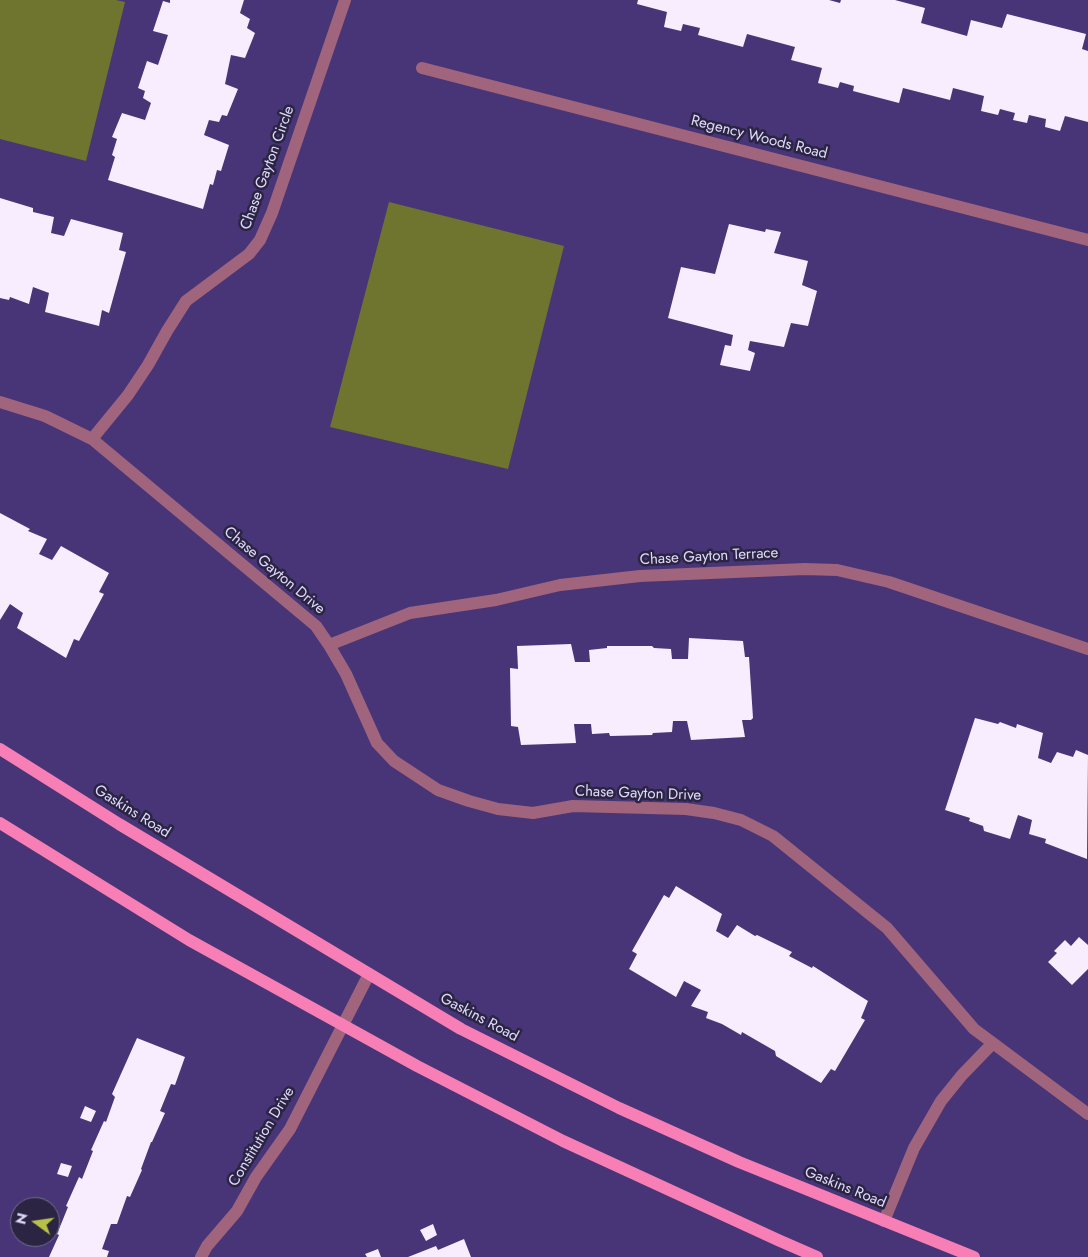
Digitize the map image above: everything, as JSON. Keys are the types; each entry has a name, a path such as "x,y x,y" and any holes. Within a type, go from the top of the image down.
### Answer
{"main road":[{"name":"Gaskins Road","path":"0,749 119,824 461,1029 619,1108 738,1162 974,1257"},
{"path":"0,823 189,940 417,1066 563,1141 817,1257"}],"street":[{"name":"Chase Gayton Circle","path":"92,439 128,395 186,301 249,254 260,240 272,213 345,0"},
{"name":"Regency Woods Road","path":"422,68 1088,240"},
{"name":"Chase Gayton Drive","path":"0,402 45,416 92,439 316,626 346,674 377,743 394,761 438,790 498,809 533,813 573,806 686,809 714,813 741,820 773,836 887,928 974,1028 1088,1114"},
{"name":"Chase Gayton Terrace","path":"329,645 410,613 496,600 560,585 640,576 805,569 837,570 889,582 1088,649"},
{"name":"Constitution Drive","path":"201,1257 207,1246 236,1210 256,1177 290,1129 369,974"},
{"path":"884,1221 914,1148 941,1101 962,1075 993,1043"}],"green space":[{"path":"0,0 116,0 125,2 86,161 0,139"},
{"path":"389,202 564,246 508,469 330,427"}],"building":[{"path":"170,0 244,0 240,13 250,19 247,28 255,33 245,58 231,55 225,84 238,89 227,116 222,115 219,122 209,120 204,135 229,145 221,171 217,170 213,185 210,184 203,209 108,180 115,157 112,155 117,139 112,137 122,113 145,120 151,103 143,98 145,91 138,88 147,61 158,65 168,35 153,31 163,1 170,3"},
{"path":"638,0 829,0 840,3 841,0 895,0 925,8 921,23 967,36 971,20 1002,28 1007,14 1086,34 1082,49 1088,51 1088,122 1065,116 1060,131 1045,127 1046,119 1029,115 1027,123 1013,120 1015,113 1000,109 998,115 981,111 984,96 953,88 950,100 903,88 899,103 853,91 854,86 840,82 838,88 818,83 822,68 791,60 795,47 747,34 743,47 698,35 700,28 683,24 681,31 664,27 667,12 637,4"},
{"path":"0,198 33,208 33,212 54,217 51,233 64,236 71,219 123,233 119,250 126,252 109,313 102,310 99,326 45,312 49,293 33,287 29,304 10,297 9,300 0,298"},
{"path":"729,224 765,232 766,229 781,232 774,253 808,261 802,285 817,291 808,326 791,323 784,347 750,341 748,350 755,353 750,371 720,365 725,345 731,346 733,335 668,318 681,267 715,274"},
{"path":"0,513 30,529 28,531 47,539 39,554 52,560 61,546 109,573 99,592 104,594 79,641 74,639 66,658 17,628 23,613 10,604 0,620"},
{"path":"689,638 743,641 745,657 749,657 753,718 751,720 742,720 745,737 691,740 687,721 673,721 672,732 653,733 652,735 610,736 609,733 592,734 591,724 574,724 576,743 521,745 518,727 511,726 510,668 518,669 517,646 571,644 575,662 590,662 589,650 607,648 607,646 652,646 654,648 671,649 672,659 688,659"},
{"path":"975,718 998,724 1000,722 1016,728 1017,724 1043,733 1038,758 1051,763 1057,752 1073,757 1076,750 1088,755 1087,859 1045,843 1046,839 1029,834 1032,820 1018,815 1010,839 984,831 983,826 969,821 970,818 945,810"},
{"path":"676,886 722,914 716,931 728,938 737,925 755,936 757,935 792,952 789,956 812,968 813,966 868,1001 861,1018 865,1020 835,1071 831,1069 821,1083 776,1056 775,1051 742,1032 741,1035 722,1024 706,1018 708,1012 691,1006 701,990 684,981 676,997 629,969 637,954 632,951 664,895 669,898"},
{"path":"1079,937 1088,945 1088,969 1072,985 1048,962 1057,953 1054,951 1065,940 1071,946"},
{"path":"137,1038 185,1057 175,1085 171,1084 160,1111 165,1113 151,1142 142,1170 130,1197 127,1196 117,1224 111,1224 102,1249 109,1251 107,1257 49,1257 54,1247 60,1247 60,1227 68,1207 66,1206 79,1177 82,1179 93,1151 91,1150 104,1121 106,1122 115,1097 112,1094"},
{"path":"85,1106 96,1111 91,1122 80,1118"},
{"path":"61,1163 72,1166 68,1177 57,1174"},
{"path":"433,1224 437,1235 426,1241 420,1230"},
{"path":"464,1239 471,1257 408,1257 436,1246 438,1250"},
{"path":"378,1249 381,1257 367,1257 365,1254"}]}
